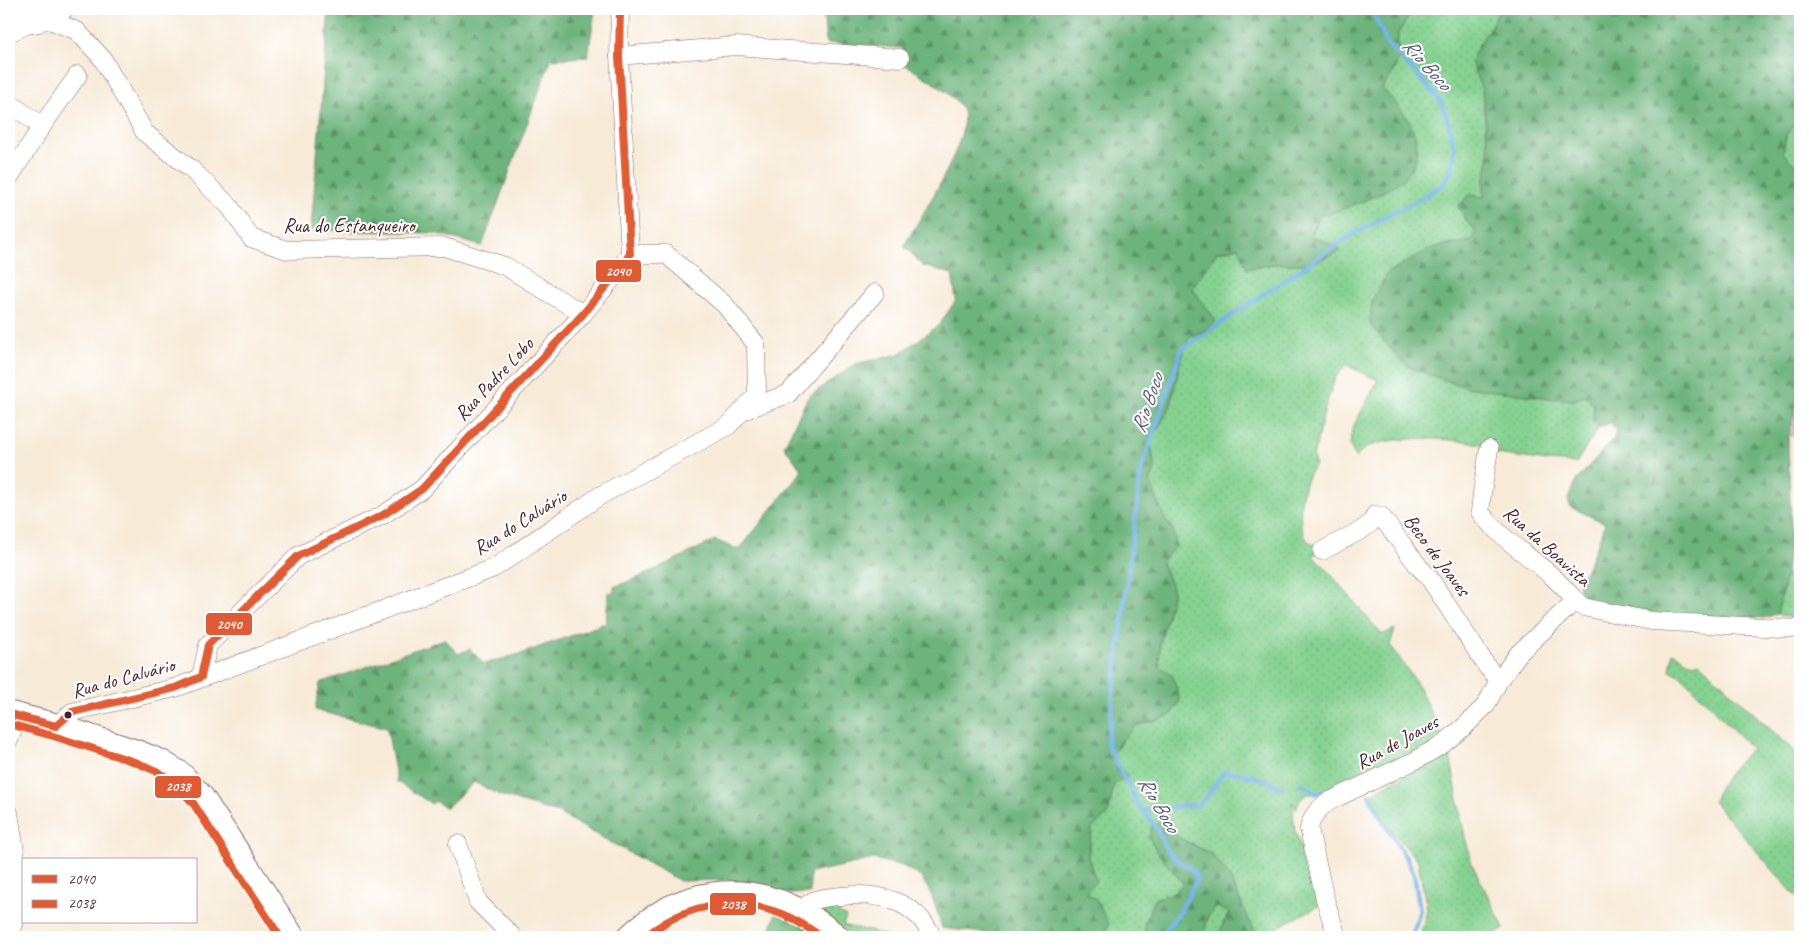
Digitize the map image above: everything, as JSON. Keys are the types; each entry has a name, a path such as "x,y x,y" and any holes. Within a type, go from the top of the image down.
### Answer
{"main road":[{"path":"14,715 56,726 148,757 172,768 185,778 206,804 292,937"},
{"path":"630,937 657,915 691,899 707,895 734,893 764,898 799,911 837,937"}],"street":[{"path":"9,33 26,25 52,21 65,9"},
{"path":"620,9 619,56 630,254"},
{"name":"Rua do Estanqueiro","path":"9,17 26,17 52,21 77,31 99,53 145,133 191,170 230,207 251,238 287,250 444,247 505,266 583,314"},
{"path":"619,56 736,46 900,58"},
{"path":"9,178 42,126 78,75"},
{"path":"9,103 42,126"},
{"name":"Rua Padre Lobo","path":"201,677 208,645 298,556 384,515 422,488 583,314 630,254"},
{"name":"Rua do Calvário","path":"56,726 72,712 175,688 494,568 601,495 728,426 757,395 756,344 726,305 666,254 630,254"},
{"path":"742,411 788,394 875,293"},
{"name":"Rua da Boavista","path":"1489,449 1480,512 1504,538 1553,577 1575,601 1584,607 1651,622 1800,629"},
{"name":"Beco de Joaves","path":"1322,551 1363,529 1371,523 1375,515 1381,516 1419,568 1428,576 1488,668 1499,680"},
{"name":"Rua de Joaves","path":"1337,937 1325,899 1309,829 1311,820 1316,812 1332,800 1418,759 1464,727 1486,705 1499,680 1519,653 1575,601"},
{"path":"9,740 14,715"},
{"path":"9,813 19,877 17,914 10,937"},
{"path":"458,844 478,902 513,937"},
{"path":"799,911 815,900 857,894 877,895 910,909 928,929 932,937"}],"shaded area":[{"path":"1800,389 1800,435 1788,437 1797,397"}],"green space":[{"path":"329,9 595,9 588,57 551,59 482,246 434,233 311,230"},
{"path":"823,9 1414,9 1398,33 1399,59 1391,76 1382,88 1405,114 1414,132 1417,145 1416,157 1407,175 1390,188 1362,202 1320,215 1311,236 1325,241 1341,251 1310,264 1274,264 1247,269 1239,247 1217,252 1192,288 1216,321 1205,330 1189,337 1180,363 1170,408 1155,433 1149,434 1155,470 1150,482 1165,520 1173,529 1176,547 1161,562 1173,592 1160,643 1159,666 1173,676 1180,700 1171,715 1137,725 1123,739 1110,757 1128,776 1114,784 1108,814 1092,828 1088,857 1096,882 1086,892 1096,900 1109,924 1103,937 1017,937 942,928 932,896 921,877 903,866 874,859 810,873 810,893 789,894 730,880 680,881 558,813 502,796 474,782 446,808 435,801 432,804 397,782 387,728 315,710 320,683 445,639 458,654 470,649 484,664 523,653 606,623 608,592 614,593 614,587 642,576 715,540 739,550 802,471 784,446 808,397 855,364 899,354 939,325 956,300 952,274 923,266 904,246 954,155 961,136 964,119 961,107 942,89 902,63 903,48 826,43"},
{"path":"1414,9 1500,9 1471,62 1482,89 1489,160 1484,182 1484,197 1465,220 1476,231 1470,242 1452,243 1433,248 1412,260 1372,301 1370,324 1398,357 1411,368 1465,387 1558,399 1574,400 1585,396 1594,406 1593,420 1599,427 1576,463 1496,454 1500,448 1470,442 1433,439 1396,440 1381,443 1366,448 1356,458 1350,446 1352,429 1378,380 1346,365 1335,378 1325,408 1313,457 1316,465 1306,480 1303,491 1300,513 1301,524 1308,541 1319,547 1313,557 1324,566 1382,635 1395,629 1390,645 1416,682 1442,735 1429,746 1369,773 1316,794 1307,794 1300,800 1296,809 1292,802 1295,831 1319,906 1259,937 1246,915 1229,875 1211,854 1180,838 1169,829 1170,820 1152,825 1174,872 1184,883 1176,892 1154,899 1145,923 1144,937 1103,937 1109,924 1086,892 1096,882 1088,857 1092,828 1108,814 1114,784 1109,758 1123,739 1137,725 1158,720 1173,676 1159,666 1160,643 1173,592 1161,562 1176,547 1173,529 1165,520 1149,482 1155,470 1149,434 1180,363 1189,337 1205,330 1216,321 1192,288 1217,252 1240,247 1247,269 1274,264 1310,264 1325,241 1311,236 1320,215 1335,212 1377,195 1403,113 1382,88 1391,76 1399,59 1398,33"},
{"path":"1500,9 1800,9 1800,117 1786,135 1783,153 1800,170 1800,389 1788,437 1791,528 1786,575 1777,614 1764,618 1664,614 1608,606 1589,599 1579,590 1578,584 1592,558 1605,523 1570,507 1568,499 1575,482 1614,438 1616,429 1610,423 1599,427 1593,420 1594,406 1585,396 1574,400 1558,399 1465,387 1411,368 1398,357 1370,324 1372,301 1388,272 1433,248 1452,243 1470,242 1476,231 1466,220 1458,206 1469,195 1484,197 1484,182 1489,160 1482,90 1471,62 1479,44"},
{"path":"1800,117 1800,170 1783,153 1786,135"},
{"path":"1786,575 1800,577 1798,620 1777,614"},
{"path":"1673,652 1693,664 1699,662 1800,757 1800,901 1713,801 1725,779 1751,748 1681,676 1670,670"},
{"path":"1450,755 1464,833 1472,864 1504,928 1490,937 1420,937 1427,910 1418,861 1393,832 1378,810 1372,794 1383,786"},
{"path":"1171,820 1169,829 1180,838 1211,854 1229,875 1246,915 1259,937 1219,937 1229,912 1217,907 1208,916 1203,937 1144,937 1145,923 1154,899 1176,892 1183,883 1157,852 1149,837 1152,825"},
{"path":"837,901 835,907 840,909 839,913 846,917 843,925 889,937 854,937 824,914 826,905"},
{"path":"1217,907 1229,912 1219,937 1203,937 1208,916"},
{"path":"776,912 826,937 768,937"}],"waterway":[{"name":"Rio Boco","path":"1160,937 1181,910 1197,879 1193,871 1174,858 1164,845 1158,830 1137,802 1107,744 1141,470 1182,349 1353,234 1420,199 1445,183 1452,168 1454,147 1442,104 1387,43 1371,9"},
{"path":"1145,811 1188,805 1197,806 1207,796 1224,772 1254,777 1283,788"},
{"path":"1299,785 1306,786 1316,794 1362,776"},
{"path":"1369,795 1414,874 1420,910 1412,937"}],"transit line":[{"name":"2040","path":"9,714 56,726 72,712 175,688 201,677 208,645 298,556 383,515 422,489 583,314 630,254 619,56 620,9"},
{"name":"2038","path":"9,724 135,762 156,771 174,782 193,803 280,937"},
{"name":"2038","path":"645,937 666,922 688,912 710,906 733,904 756,907 778,913 800,923 821,937"}]}
